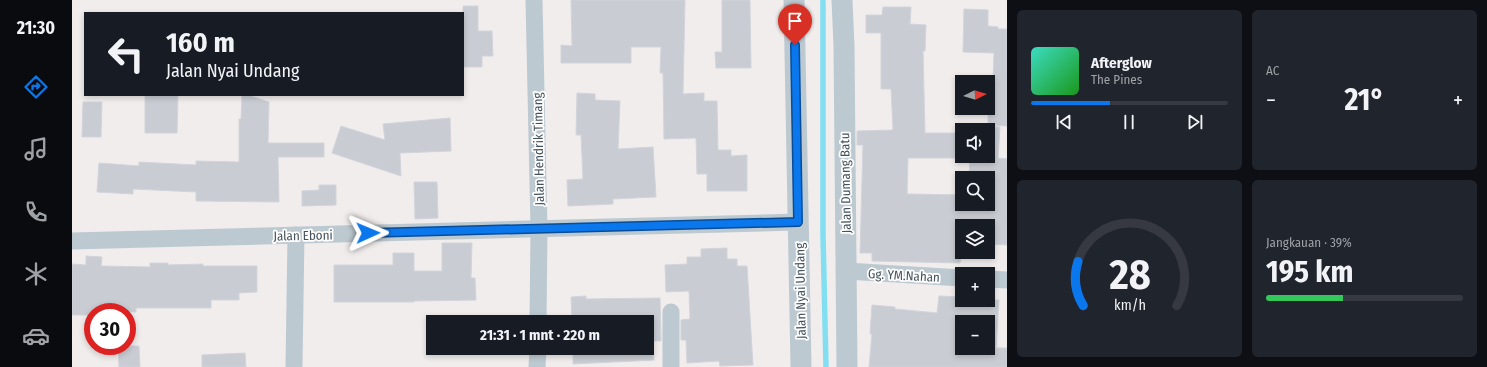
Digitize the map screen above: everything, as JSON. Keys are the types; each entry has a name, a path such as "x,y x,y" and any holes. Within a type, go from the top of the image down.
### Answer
{"street":[{"name":"Jalan Hendrik Timang","path":"534,0 539,229 538,315"},
{"name":"Jalan Nyai Undang","path":"794,0 801,367"},
{"name":"Jalan Dumang Batu","path":"842,0 844,46 848,367"},
{"name":"Jalan Eboni","path":"72,241 798,222"},
{"path":"294,367 296,235"},
{"name":"Gg. YM.Nahan","path":"846,271 955,278"},
{"path":"995,279 1007,280"},
{"path":"671,312 671,367"},
{"path":"538,355 538,367"}],"building":[{"path":"571,0 685,0 683,94 704,93 704,101 717,101 718,150 731,150 731,156 747,155 747,191 707,191 707,174 697,174 696,138 664,139 663,73 660,73 661,47 631,47 631,63 561,63 561,45 572,46"},
{"path":"722,0 750,0 751,68 716,68 715,52 722,52"},
{"path":"463,6 478,6 478,31 492,31 493,56 482,56 482,67 464,67"},
{"path":"883,7 911,7 910,24 926,25 925,51 923,51 925,133 955,133 955,158 908,158 907,194 955,195 955,211 995,211 995,171 969,171 970,163 995,163 995,127 1000,127 998,158 1007,159 1007,245 995,244 995,219 955,219 955,259 961,259 960,263 872,261 872,253 860,253 863,145 857,145 857,131 893,130 891,89 881,89 881,33 866,33 866,15 882,15"},
{"path":"964,9 988,10 988,26 998,27 998,29 1007,29 1007,126 995,125 995,123 988,123 988,115 995,115 994,53 963,52"},
{"path":"577,93 595,94 595,100 620,101 618,149 653,147 656,197 613,199 613,204 568,206 567,180 583,179 581,135 576,135"},
{"path":"145,96 178,96 177,133 145,133"},
{"path":"242,96 251,96 269,102 268,143 324,143 324,157 278,157 279,202 196,201 196,192 133,189 133,194 97,192 99,163 139,166 139,162 196,165 196,161 239,162 239,119 241,119"},
{"path":"83,102 102,102 101,137 82,137"},
{"path":"450,118 451,151 400,153 401,176 332,153 341,126 385,140 383,124"},
{"path":"414,182 437,182 438,218 415,219"},
{"path":"319,185 336,185 336,205 302,206 302,191 319,190"},
{"path":"442,243 472,243 471,278 475,278 476,300 334,302 334,265 393,265 393,253 414,253 414,271 442,271"},
{"path":"727,248 727,259 737,259 737,266 747,266 753,365 720,366 719,361 687,363 686,340 681,340 681,320 690,319 689,291 666,292 665,265 687,264 687,257 701,257 701,249"},
{"path":"86,256 102,257 101,266 150,267 150,263 168,263 168,265 203,264 203,266 257,266 257,292 239,293 239,300 211,300 211,308 136,308 136,303 84,303 84,315 72,315 72,264 86,265"},
{"path":"586,296 586,299 660,298 661,341 654,341 654,315 572,315 571,297"},
{"path":"939,296 955,297 955,307 995,307 995,300 999,300 996,348 1007,348 1007,367 869,367 872,334 870,334 872,305 895,307 895,309 937,313"},
{"path":"136,346 139,346 140,367 119,367 118,355 136,355"},
{"path":"245,353 246,367 202,367 202,355"},
{"path":"573,355 654,355 654,360 573,364"}],"waterway":[{"path":"823,0 823,235 826,367"}],"route":[{"path":"368,233 798,222 795,45"}]}
